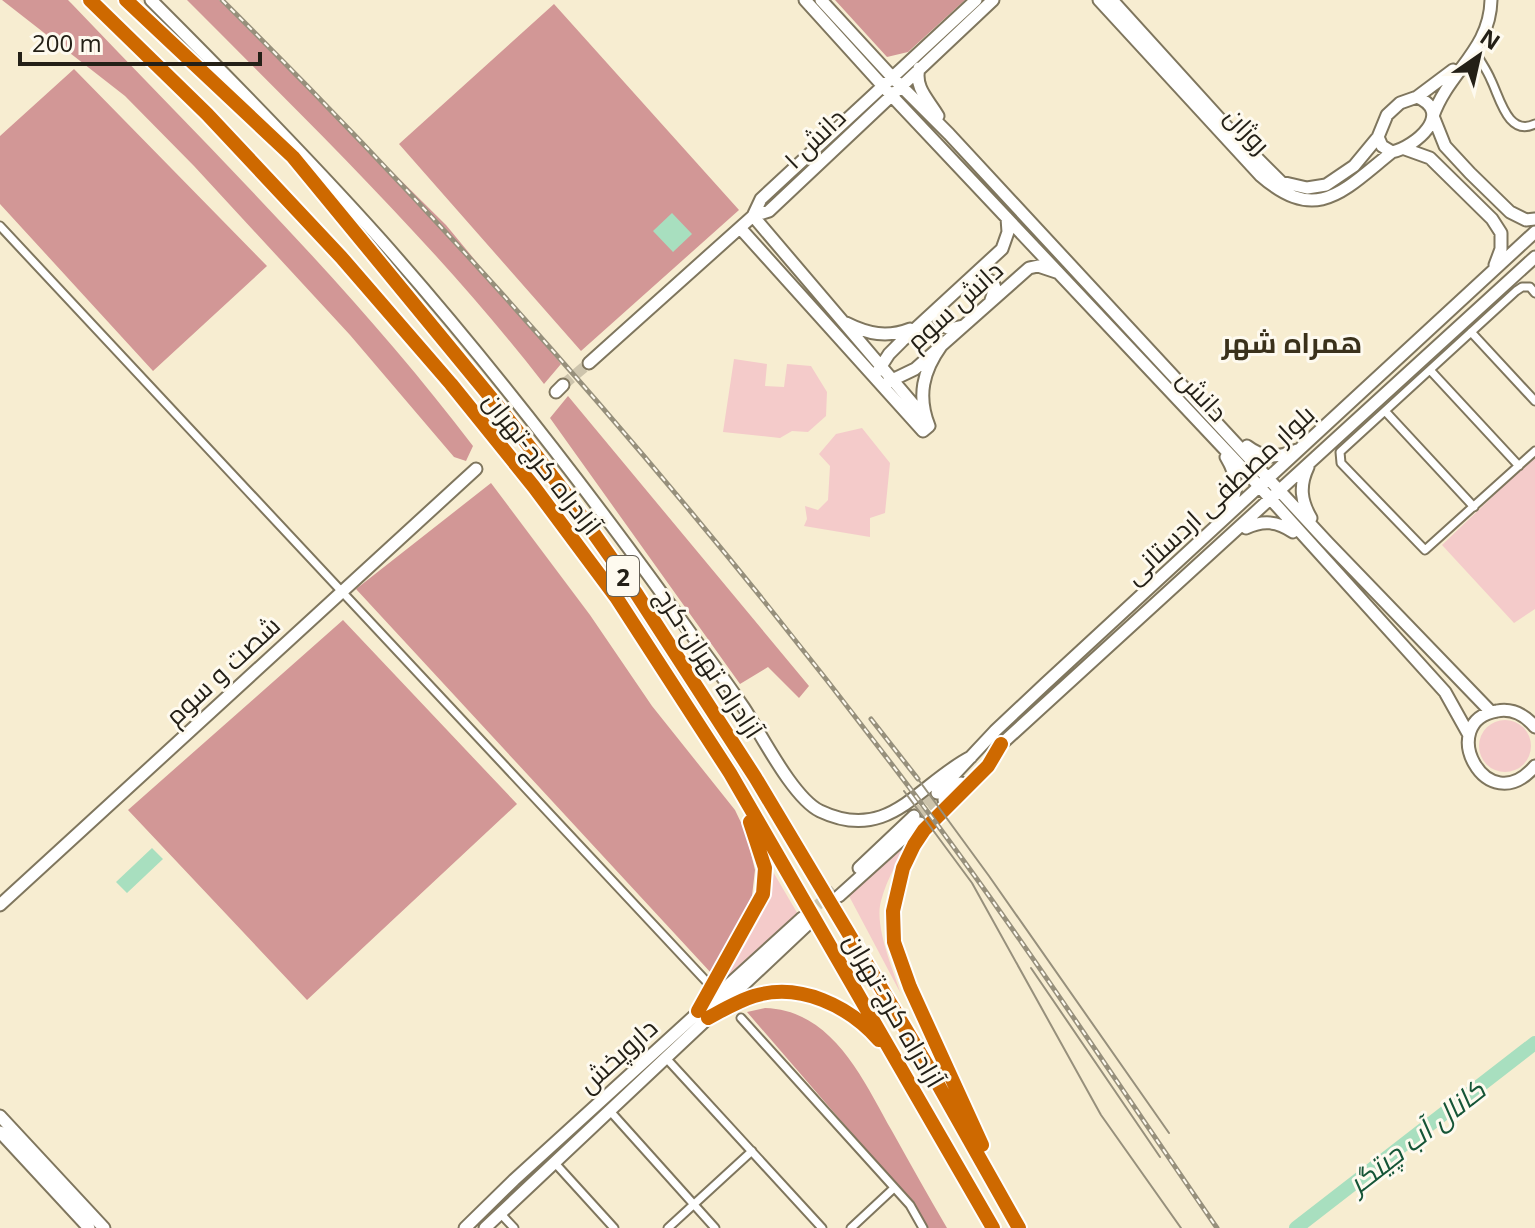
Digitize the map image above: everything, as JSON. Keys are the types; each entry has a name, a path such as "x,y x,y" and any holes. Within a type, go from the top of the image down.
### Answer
{"highway":[{"name":"آزادراه کرج-تهران","path":"90,0 217,125 341,257 451,384 534,487 616,597 730,773 993,1228"},
{"name":"آزادراه تهران-کرج","path":"126,0 293,157 563,490 636,593 755,777 1019,1228"},
{"path":"1001,744 988,766 924,830 914,845 903,868 893,911 894,942 910,987 1002,1195"},
{"path":"703,1014 753,916 765,882 758,841 730,773"},
{"path":"703,1014 757,995 777,993 813,997 838,1006 858,1020 877,1037 905,1073"}],"street":[{"path":"151,0 282,131 382,241 555,450 741,704 798,793 816,809 839,819 861,821 903,808 952,766 971,757"},
{"path":"805,0 882,85"},
{"name":"دانش","path":"821,0 1221,425 1308,542 1445,692 1469,735 1470,758 1484,777 1506,783 1533,783"},
{"path":"896,81 976,0"},
{"path":"896,81 919,68 993,0"},
{"name":"روژان","path":"1099,0 1235,142 1281,182 1307,188 1326,185 1354,166 1378,137"},
{"name":"روژان","path":"1112,0 1276,189 1292,198 1307,201 1326,199 1392,152"},
{"path":"1475,51 1417,97 1400,103 1387,115 1378,137 1382,146 1392,152 1405,149 1427,130 1446,86 1475,51 1484,37 1490,19 1491,0"},
{"path":"1475,51 1509,118 1525,128 1535,124"},
{"path":"919,68 920,89 949,134"},
{"name":"دانش ۱","path":"589,363 741,229 753,216 761,199 882,85 896,81"},
{"name":"دانش ۱","path":"753,216 769,211 891,95 896,81"},
{"name":"دانش","path":"882,85 1212,437 1264,483"},
{"path":"1417,97 1425,100 1445,146 1470,173 1510,212 1526,220 1535,219"},
{"path":"1405,149 1430,158 1492,219 1501,233 1501,249 1493,270"},
{"path":"741,229 877,383 923,431 929,426 753,216"},
{"name":"دانش سوم","path":"1007,218 1008,232 1002,249 902,341 881,367 877,383 893,380 915,369 1029,268 1038,266 1057,272"},
{"path":"0,226 706,981"},
{"name":"بلوار مصطفی اردستانی","path":"1535,232 971,757 940,796 1231,537 1331,443 1530,266 1535,257"},
{"path":"971,278 982,276 993,282 995,288 991,300"},
{"path":"1535,293 1530,287 1522,287 1340,452 1341,463 1425,550 1535,451"},
{"path":"944,304 938,317 941,325 950,329 963,326"},
{"path":"842,321 872,335 900,333 922,325"},
{"path":"1471,332 1535,401"},
{"path":"925,418 921,394 923,384 930,362 941,346"},
{"path":"1430,370 1519,466"},
{"path":"1385,411 1474,507"},
{"path":"1221,425 1265,457 1301,449"},
{"path":"1319,432 1317,438 1320,443 1331,443"},
{"path":"1212,437 1232,467 1237,481 1235,497 1217,525"},
{"path":"1309,464 1303,477 1303,502 1327,542"},
{"name":"شصت و سوم","path":"0,905 476,469"},
{"name":"دانش","path":"1275,496 1327,542 1491,712"},
{"path":"1231,537 1256,523 1269,522 1284,525 1308,542"},
{"path":"1469,735 1491,712 1519,713 1535,709"},
{"path":"1519,713 1535,727"},
{"path":"1517,781 1535,766"},
{"path":"837,893 917,820"},
{"name":"داروپخش","path":"465,1228 514,1180 804,922"},
{"name":"داروپخش","path":"485,1228 666,1058 703,1014"},
{"path":"741,1018 910,1205 923,1228"},
{"path":"666,1058 822,1228"},
{"path":"610,1111 715,1228"},
{"path":"0,1116 104,1228"},
{"path":"0,1132 89,1228"},
{"path":"668,1228 752,1151"},
{"path":"554,1162 614,1228"},
{"path":"514,1180 512,1190 520,1193"},
{"path":"851,1228 894,1188"},
{"path":"500,1213 514,1228"}],"shaded area":[{"path":"2,0 68,0 278,219 379,330 473,446 466,461 454,457 350,335 125,96"},
{"path":"187,0 219,0 446,225 561,364 544,384 416,235"},
{"path":"835,0 965,0 908,52 887,57"},
{"path":"554,4 739,210 581,351 399,144"},
{"path":"74,69 267,266 153,371 0,204 0,136"},
{"path":"672,213 692,234 673,252 653,231"},
{"path":"734,359 767,364 765,386 784,387 787,364 811,366 827,392 826,416 808,432 792,431 780,438 723,432"},
{"path":"568,396 809,686 799,698 768,667 740,684 550,418"},
{"path":"862,428 890,463 885,513 870,518 870,537 804,526 807,519 805,506 818,510 828,500 830,466 819,454 836,434"},
{"path":"1535,456 1535,609 1514,623 1442,545"},
{"path":"491,483 590,615 652,706 735,810 746,833 755,870 752,896 712,974 356,589"},
{"path":"343,620 517,804 307,1000 128,810"},
{"path":"1505,720 1523,728 1531,746 1523,764 1505,772 1487,764 1479,746 1487,728"},
{"path":"911,837 887,884 880,911 885,948 901,994 849,896"},
{"path":"152,848 163,859 127,893 116,882"},
{"path":"772,870 799,916 727,977 758,912"},
{"path":"765,1008 789,1012 809,1021 843,1051 857,1070 947,1228 926,1228 912,1203 747,1012"}],"waterway":[{"name":"کانال آب چیتگر","path":"1296,1228 1535,1043"}],"tunnel":[{"path":"563,385 589,363"},
{"path":"914,816 937,793"},
{"path":"920,823 944,800"},
{"path":"805,916 835,890"}],"tram line":[{"path":"918,779 1169,1133"},
{"path":"904,791 972,883 1101,1115 1181,1228"},
{"path":"1031,968 1160,1157"}],"railway":[{"path":"222,0 405,188 494,285 750,584 952,844 1217,1228"},
{"path":"871,719 918,779"}],"district":[{"name":"همراه شهر","path":"1292,342"}]}
